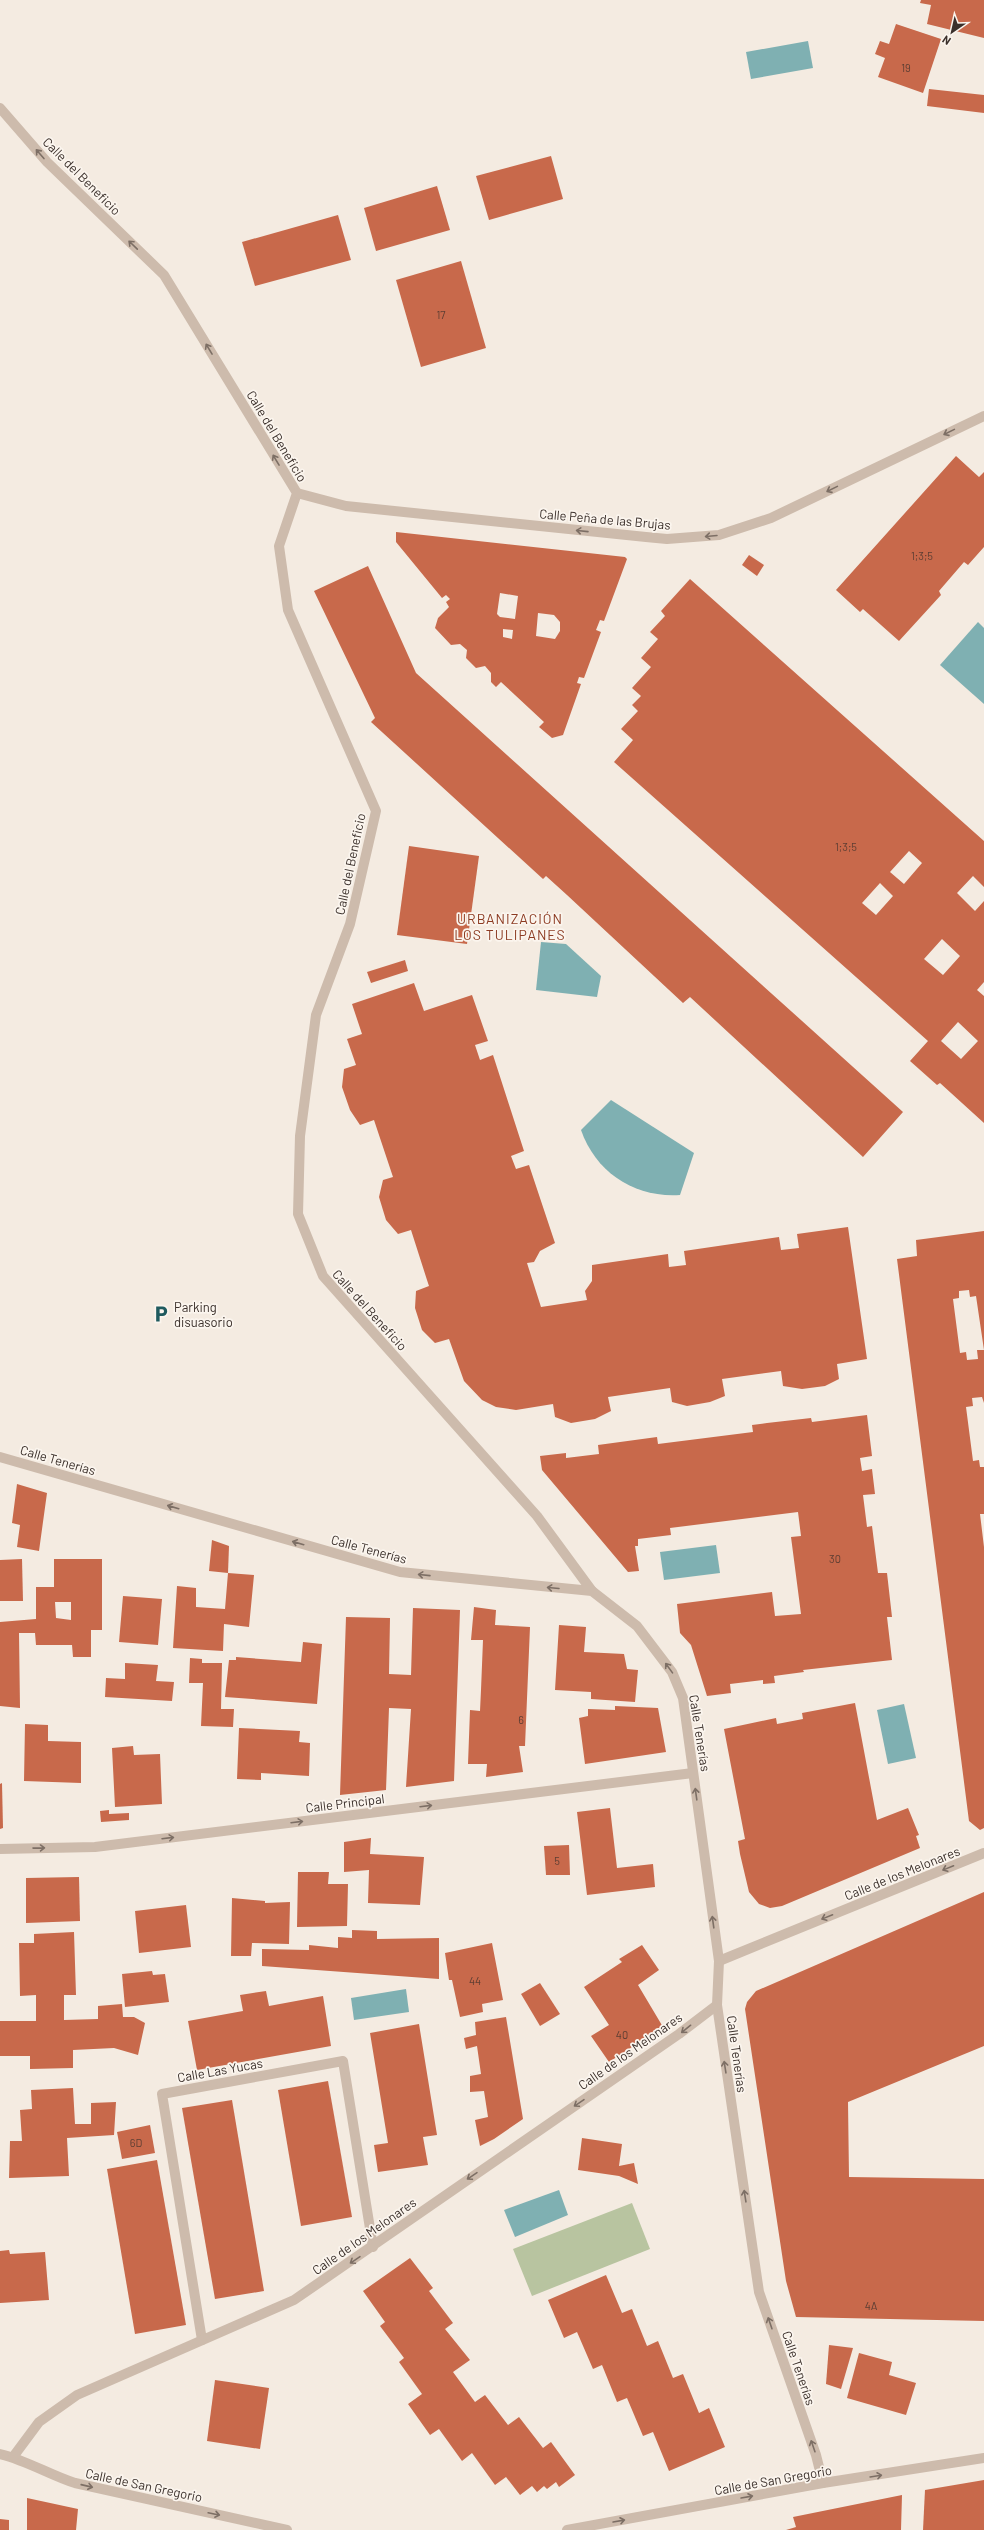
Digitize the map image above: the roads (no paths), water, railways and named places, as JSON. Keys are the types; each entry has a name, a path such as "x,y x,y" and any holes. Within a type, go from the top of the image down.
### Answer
{"street":[{"name":"Calle del Beneficio","path":"0,108 47,162 164,275 297,493 279,546 288,610 376,812 350,924 316,1015 300,1136 298,1214 322,1276 537,1516 592,1592"},
{"name":"Calle Peña de las Brujas","path":"297,493 346,506 646,537 667,539 719,535 771,518 984,416"},
{"name":"Calle Tenerías","path":"0,1457 400,1572 592,1592 637,1626 672,1672 683,1698 719,1961 717,2005 760,2292 816,2455 823,2483"},
{"name":"Calle Principal","path":"0,1849 95,1847 693,1773"},
{"name":"Calle de los Melonares","path":"719,1961 984,1853"},
{"name":"Calle de los Melonares","path":"13,2457 39,2422 77,2394 294,2300 374,2247 440,2198 679,2034 717,2005"},
{"name":"Calle Las Yucas","path":"202,2340 162,2094 343,2060 374,2247"},
{"name":"Calle de San Gregorio","path":"0,2454 13,2457 49,2474 107,2491 287,2530"},
{"name":"Calle de San Gregorio","path":"567,2530 823,2483 984,2458"}],"water":[{"path":"808,41 813,68 751,79 746,52"},
{"path":"978,622 984,628 984,704 940,665"},
{"path":"541,942 566,944 601,976 597,997 536,990"},
{"path":"611,1100 694,1153 680,1195 663,1195 633,1187 619,1180 596,1159 581,1130"},
{"path":"716,1545 720,1573 664,1580 660,1552"},
{"path":"904,1704 916,1758 888,1764 877,1710"},
{"path":"406,1989 409,2012 354,2020 351,1998"},
{"path":"559,2190 568,2215 515,2237 504,2210"}],"place":[{"name":"Parking disuasorio","path":"161,1314"}],"district":[{"name":"URBANIZACIÓN LOS TULIPANES","path":"510,926"}]}
